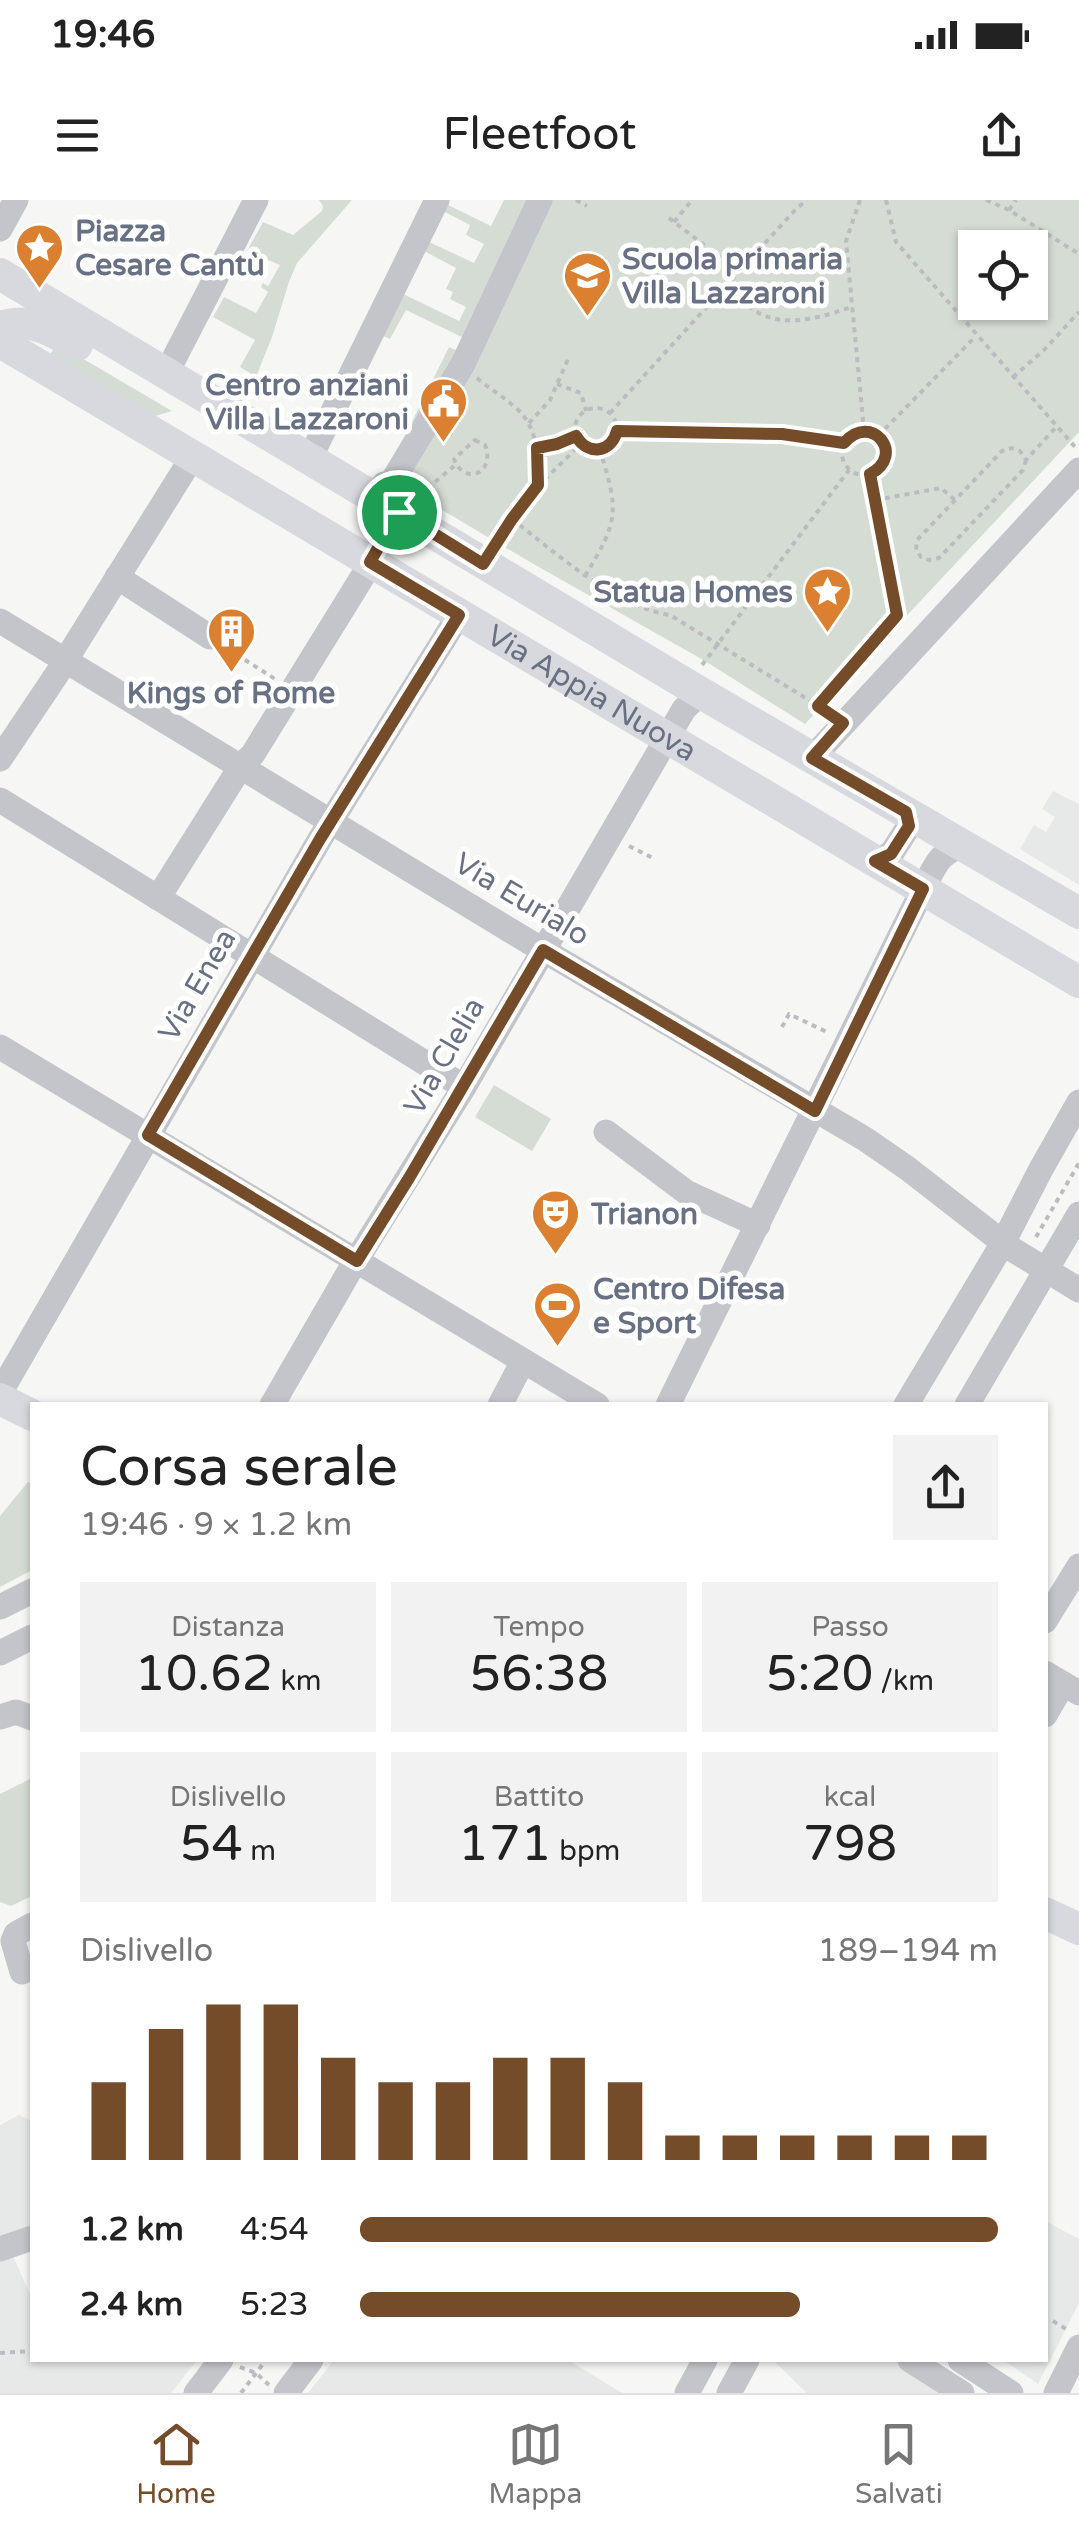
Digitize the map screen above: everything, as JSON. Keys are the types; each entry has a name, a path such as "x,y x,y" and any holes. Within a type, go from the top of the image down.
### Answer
{"main road":[{"name":"Via Appia Nuova","path":"0,274 209,401 310,458 399,500 483,564 703,677 812,758 1079,913"},
{"path":"0,327 26,322 42,326 147,385 209,401"},
{"name":"Via Appia Nuova","path":"8,355 193,456 1079,982"},
{"path":"0,1396 30,1414"},
{"path":"1048,1914 1079,1929"}],"street":[{"path":"0,229 16,200"},
{"path":"166,374 256,200"},
{"path":"310,458 436,200"},
{"path":"158,898 370,562 399,500 388,487 463,364 540,200"},
{"path":"0,759 193,456"},
{"path":"812,758 1079,470"},
{"path":"117,577 210,637"},
{"name":"Via Enea","path":"0,1396 250,957 459,615"},
{"name":"Via Eurialo","path":"0,621 896,1160 1024,1256 1079,1290"},
{"name":"Via Clelia","path":"274,1402 464,1087 703,677"},
{"path":"0,800 464,1087"},
{"path":"875,861 891,854 909,826 906,812"},
{"path":"669,1402 923,889 941,856 965,846"},
{"path":"0,1048 592,1402"},
{"path":"967,1402 1024,1256 1041,1168 1079,1102"},
{"path":"606,1132 686,1192 758,1224"},
{"path":"908,1402 1024,1256 1079,1214"},
{"path":"502,1402 523,1361"},
{"path":"1048,1616 1079,1566"},
{"path":"0,1607 30,1592"},
{"path":"0,1653 30,1638"},
{"path":"1048,1710 1062,1684"},
{"path":"0,1717 16,1712 30,1717"},
{"path":"15,1934 20,1973"},
{"path":"0,2249 30,2239"},
{"path":"1056,2393 1075,2339"},
{"path":"196,2393 229,2362"},
{"path":"286,2393 309,2362"},
{"path":"687,2393 704,2362"},
{"path":"729,2393 745,2362"},
{"path":"913,2362 962,2393"},
{"path":"962,2362 996,2389"}],"path":[{"path":"576,200 586,206"},
{"path":"692,200 672,220 739,272"},
{"path":"610,413 807,200"},
{"path":"860,200 846,241 864,431"},
{"path":"886,200 896,242 1079,451"},
{"path":"986,200 1079,254"},
{"path":"1009,210 1016,200"},
{"path":"726,286 754,310 785,320 821,317 852,306"},
{"path":"1013,377 1079,312"},
{"path":"878,436 977,335"},
{"path":"529,424 550,400 569,357"},
{"path":"463,364 514,406 529,424 537,448 538,485"},
{"path":"557,384 581,393 586,410"},
{"path":"596,408 610,413 616,424 615,439 600,450 581,444 575,428 578,418 586,410 596,408"},
{"path":"1026,460 1012,448 1002,451 918,540 916,550 921,558 939,558 1023,470 1026,460 1058,426"},
{"path":"617,431 782,434 844,443"},
{"path":"864,431 878,436 886,448 881,467 863,475 850,470 842,457 844,443 852,434 864,431"},
{"path":"537,448 576,436"},
{"path":"474,440 486,446 488,464 481,472 472,475 455,465 454,459 474,440"},
{"path":"483,564 538,485 581,444"},
{"path":"585,576 611,530 614,510 600,450"},
{"path":"399,500 418,496 455,465"},
{"path":"703,677 717,644 850,470"},
{"path":"818,706 897,615 870,474"},
{"path":"875,500 941,488 955,500"},
{"path":"512,519 585,576 650,612 670,615 843,723"},
{"path":"210,637 292,690"},
{"path":"630,846 653,858"},
{"path":"476,878 483,863"},
{"path":"782,1027 789,1014 829,1033"},
{"path":"1024,1256 1079,1164"},
{"path":"1053,2322 1075,2339"},
{"path":"0,2353 30,2351"},
{"path":"229,2362 256,2373 277,2392"},
{"path":"241,2393 264,2362"}],"shaded area":[{"path":"319,200 352,200 297,263 256,377 240,367 255,340 213,317 224,297 256,313 268,292 261,287 263,283 268,286 280,265 247,251 263,222 293,235 322,211"},
{"path":"446,200 450,200 448,205 491,226 504,200 1079,200 1079,432 805,724 705,661 385,476 449,347 460,352 466,339 406,310 390,339 379,334 399,292 459,321 466,307 450,299 453,292 446,289 456,268 422,250 427,241 474,263 484,244 466,235 470,225 441,210"},
{"path":"58,344 172,411 152,417 50,354"},
{"path":"1053,791 1079,804 1079,885 1020,849 1034,825 1046,832 1055,817 1042,809"},
{"path":"494,1085 551,1119 532,1151 475,1117"},
{"path":"30,1483 30,1571 0,1587 0,1516"},
{"path":"30,1779 30,1897 11,1906 0,1902 0,1794"},
{"path":"19,2115 30,2120 30,2227 0,2237 0,2125"},
{"path":"1048,2223 1079,2239 1079,2303 1038,2384 1006,2362 1048,2362"},
{"path":"0,2258 14,2258 30,2294 30,2362 195,2362 171,2393 0,2393"},
{"path":"332,2362 571,2362 622,2393 308,2393"},
{"path":"926,2362 975,2393 807,2393 776,2363"}],"place":[{"name":"Piazza Cesare Cantù","path":"40,290"},
{"name":"Scuola primaria Villa Lazzaroni","path":"587,318"},
{"name":"Centro anziani Villa Lazzaroni","path":"444,444"},
{"name":"Statua Homes","path":"828,634"},
{"name":"Kings of Rome","path":"231,674"},
{"name":"Trianon","path":"556,1256"},
{"name":"Centro Difesa e Sport","path":"558,1348"}],"route":[{"path":"617,431 782,434 844,443 858,432 878,436 886,454 881,467 870,474 897,615 818,706 843,723 812,758 906,812 909,826 891,854 875,861 923,889 815,1111 543,950 357,1261 148,1135 320,839 459,615 370,562 399,512 483,564 538,485 537,448 576,436 589,449 600,450 615,439 617,431"}]}
